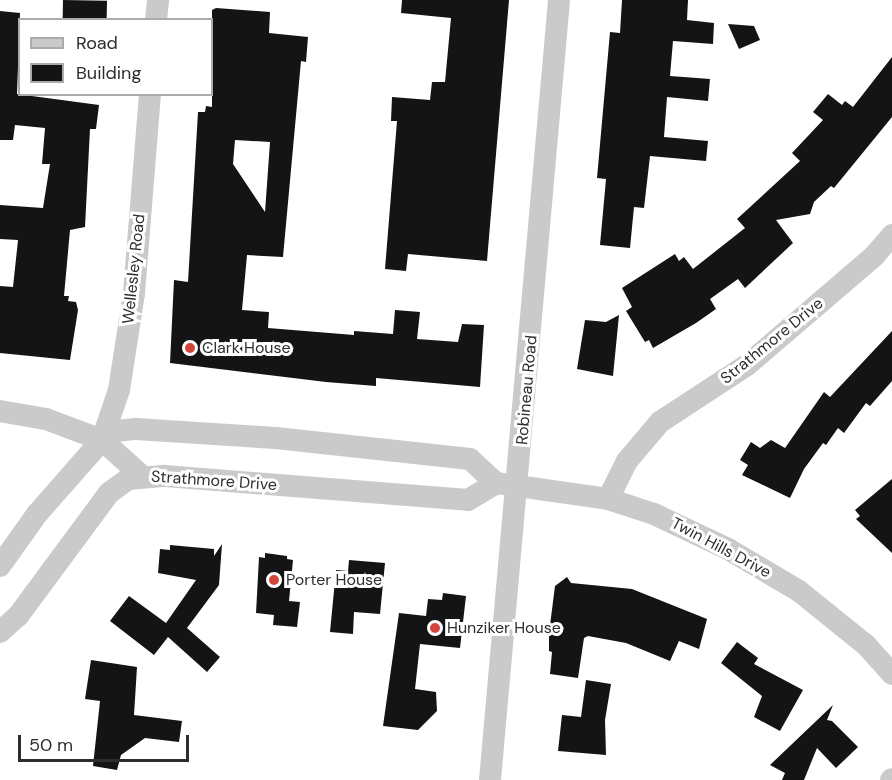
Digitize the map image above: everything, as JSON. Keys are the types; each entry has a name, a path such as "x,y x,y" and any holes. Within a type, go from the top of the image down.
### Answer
{"street":[{"path":"156,18 158,0"},
{"name":"Robineau Road","path":"490,780 519,486 560,0"},
{"name":"Wellesley Road","path":"102,440 119,390 134,293 150,96"},
{"name":"Strathmore Drive","path":"608,499 627,461 660,422 747,365 874,256 892,235"},
{"path":"0,411 46,419 102,440 142,476"},
{"path":"0,566 37,514 102,440 116,431 136,429 470,459 496,483 519,486"},
{"name":"Strathmore Drive","path":"0,632 18,616 109,493 128,479 142,476 468,500 496,483"},
{"name":"Twin Hills Drive","path":"519,486 608,499 654,514 728,549 799,591 866,645 892,674"}],"building":[{"path":"63,0 107,1 107,18 63,18"},
{"path":"402,0 509,0 487,261 408,254 406,271 385,269 397,121 391,121 392,97 430,100 432,82 445,82 451,18 401,13"},
{"path":"622,0 688,0 687,20 714,23 713,44 673,41 670,76 710,79 708,101 667,97 664,137 708,141 706,161 650,156 644,208 634,207 630,248 600,245 606,179 597,178 610,32 620,33"},
{"path":"216,8 270,12 269,33 308,37 306,62 301,61 283,257 247,255 242,310 269,312 268,328 354,335 354,331 393,334 395,310 420,312 417,339 458,342 462,324 484,325 480,387 376,378 376,386 170,363 174,280 188,282 198,112 205,112 206,106 212,107 212,10","holes":["235,140 270,142 265,212 233,164"]},
{"path":"0,11 20,13 18,18 18,96 99,105 96,129 90,129 85,227 70,230 64,296 69,296 68,301 76,302 78,310 70,360 0,353 0,286 13,287 18,240 0,239 0,205 43,208 50,164 42,164 45,128 15,125 13,140 0,140"},
{"path":"728,24 754,26 760,40 739,49"},
{"path":"892,57 892,117 834,188 831,186 814,202 810,214 776,220 793,243 745,288 738,279 710,299 716,309 696,323 653,348 649,340 645,342 626,311 632,307 622,288 675,254 679,261 684,257 693,269 745,228 737,219 800,161 792,153 823,120 813,112 828,94 842,105 845,101 853,107"},
{"path":"619,315 613,376 577,369 585,320 606,322"},
{"path":"892,331 892,381 870,406 866,403 844,433 838,428 826,445 823,443 804,469 790,498 742,475 748,465 740,460 751,442 760,448 771,440 785,448 824,392 830,397"},
{"path":"892,479 892,553 856,519 860,516 855,510"},
{"path":"222,544 219,585 187,628 220,657 207,672 168,637 154,655 110,621 129,596 166,623 196,580 158,573 160,549 170,550 170,545 214,549 214,556"},
{"name":"Porter House","path":"265,553 287,556 287,559 293,560 289,601 300,602 297,627 273,625 274,615 256,613 259,557 265,558"},
{"path":"349,560 385,563 380,614 354,612 353,634 330,632 336,570 348,571"},
{"path":"567,577 571,583 632,589 707,619 699,649 679,641 670,661 626,643 588,636 584,638 578,678 550,674 552,652 549,651 549,633 555,586"},
{"path":"443,593 466,596 460,648 420,644 415,689 436,692 437,711 418,730 383,726 399,613 426,616 428,599 442,600"},
{"path":"737,642 758,658 754,664 803,690 780,731 754,717 762,696 721,663"},
{"path":"91,660 137,667 134,715 182,721 179,742 145,738 121,755 117,770 93,766 100,701 85,699"},
{"path":"586,680 611,684 605,720 606,755 558,751 562,715 581,717"},
{"path":"833,705 827,720 832,721 858,747 836,768 817,748 804,780 782,780 785,773 770,765"}],"place":[{"name":"Clark House","path":"190,348"},
{"name":"Porter House","path":"274,580"},
{"name":"Hunziker House","path":"435,628"}]}
